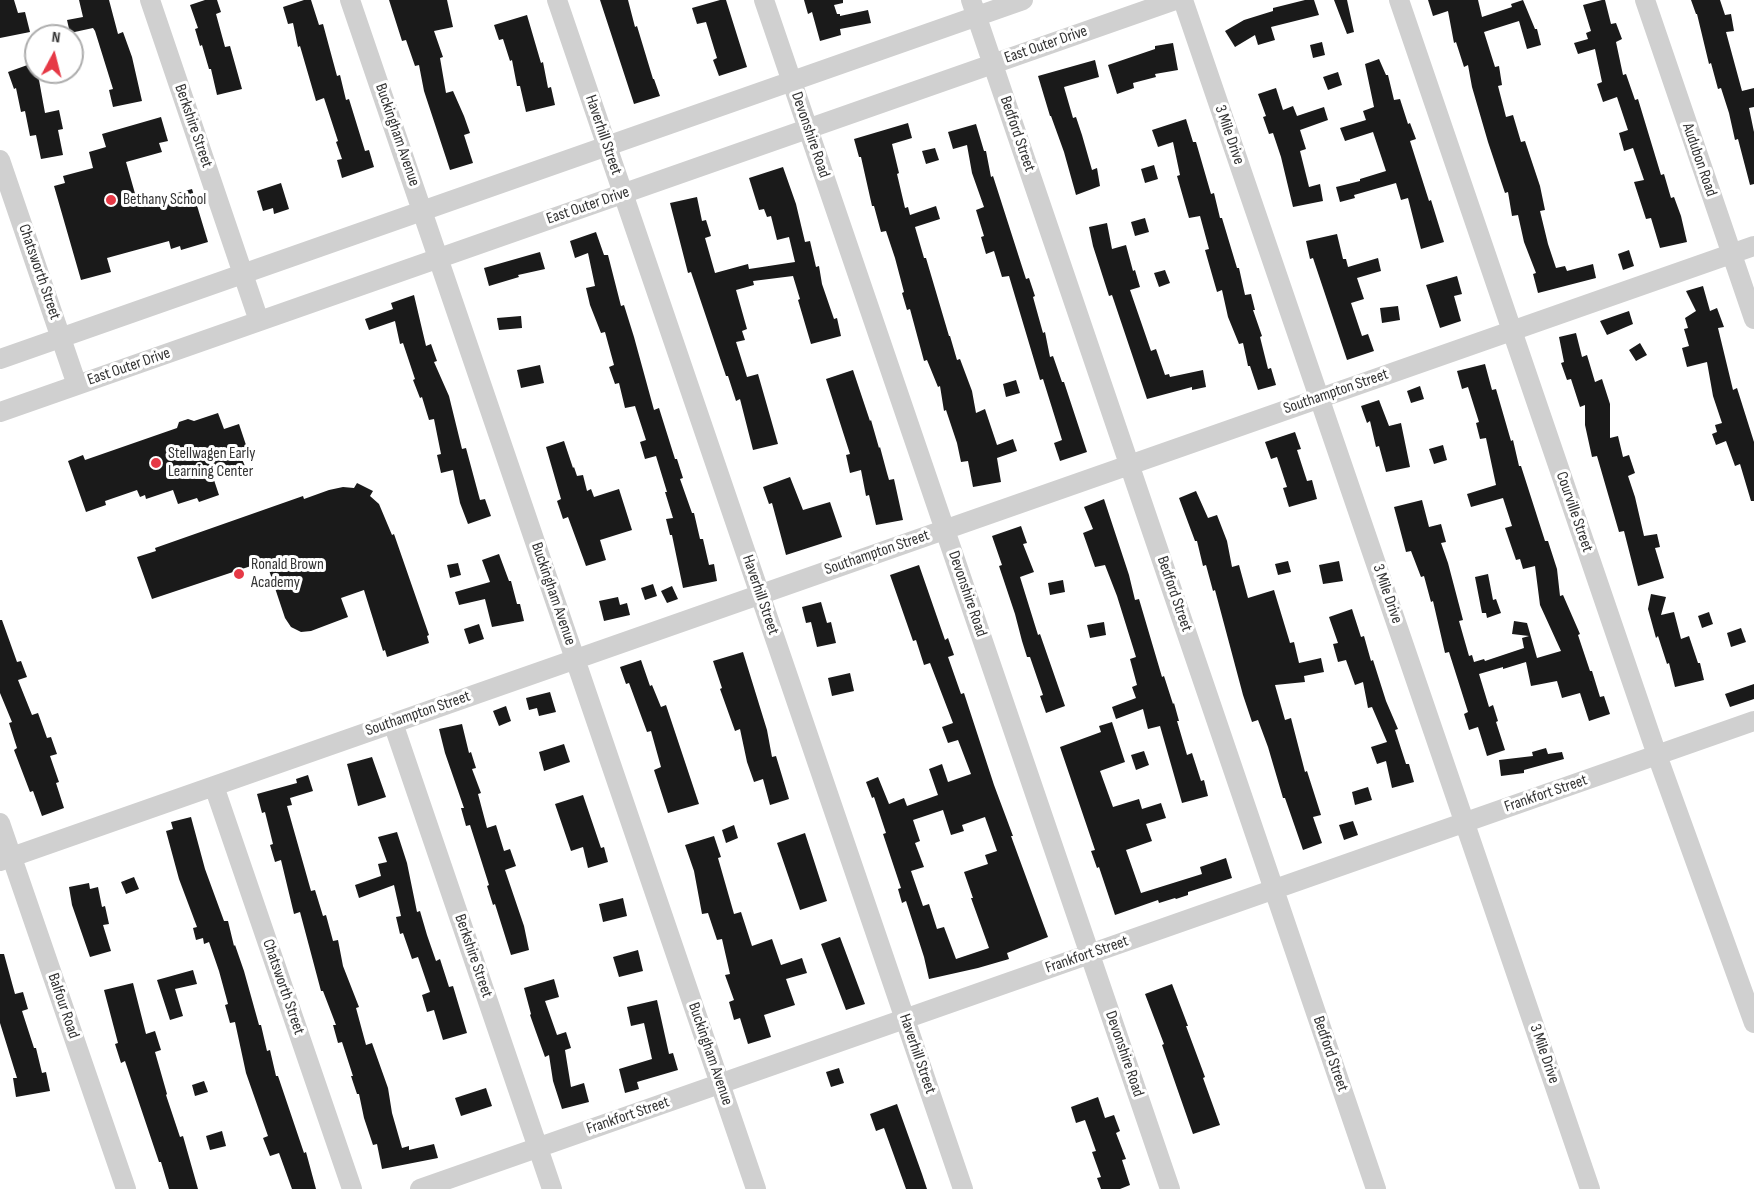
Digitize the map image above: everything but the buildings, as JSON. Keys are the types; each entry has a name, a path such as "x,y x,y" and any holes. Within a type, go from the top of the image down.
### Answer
{"street":[{"name":"Berkshire Street","path":"150,0 259,321"},
{"name":"Buckingham Avenue","path":"350,0 756,1189"},
{"name":"Haverhill Street","path":"557,0 963,1189"},
{"name":"Devonshire Road","path":"764,0 1170,1189"},
{"path":"0,359 792,81 974,8 1023,0"},
{"name":"East Outer Drive","path":"0,412 1175,0"},
{"name":"3 Mile Drive","path":"1183,0 1590,1189"},
{"name":"Courville Street","path":"1400,0 1657,755 1754,1023"},
{"name":"Audubon Road","path":"1645,0 1754,319"},
{"name":"Bedford Street","path":"974,8 1376,1189"},
{"name":"Chatsworth Street","path":"0,160 77,385"},
{"name":"Southampton Street","path":"6,859 1754,246"},
{"name":"Frankfort Street","path":"420,1189 1754,721"},
{"name":"Berkshire Street","path":"393,723 552,1189"},
{"name":"Chatsworth Street","path":"214,786 352,1189"},
{"name":"Balfour Road","path":"0,823 6,859 126,1189"}],"place":[{"name":"Bethany School","path":"111,200"},
{"name":"Stellwagen Early Learning Center","path":"156,463"},
{"name":"Ronald Brown Academy","path":"239,574"}]}
